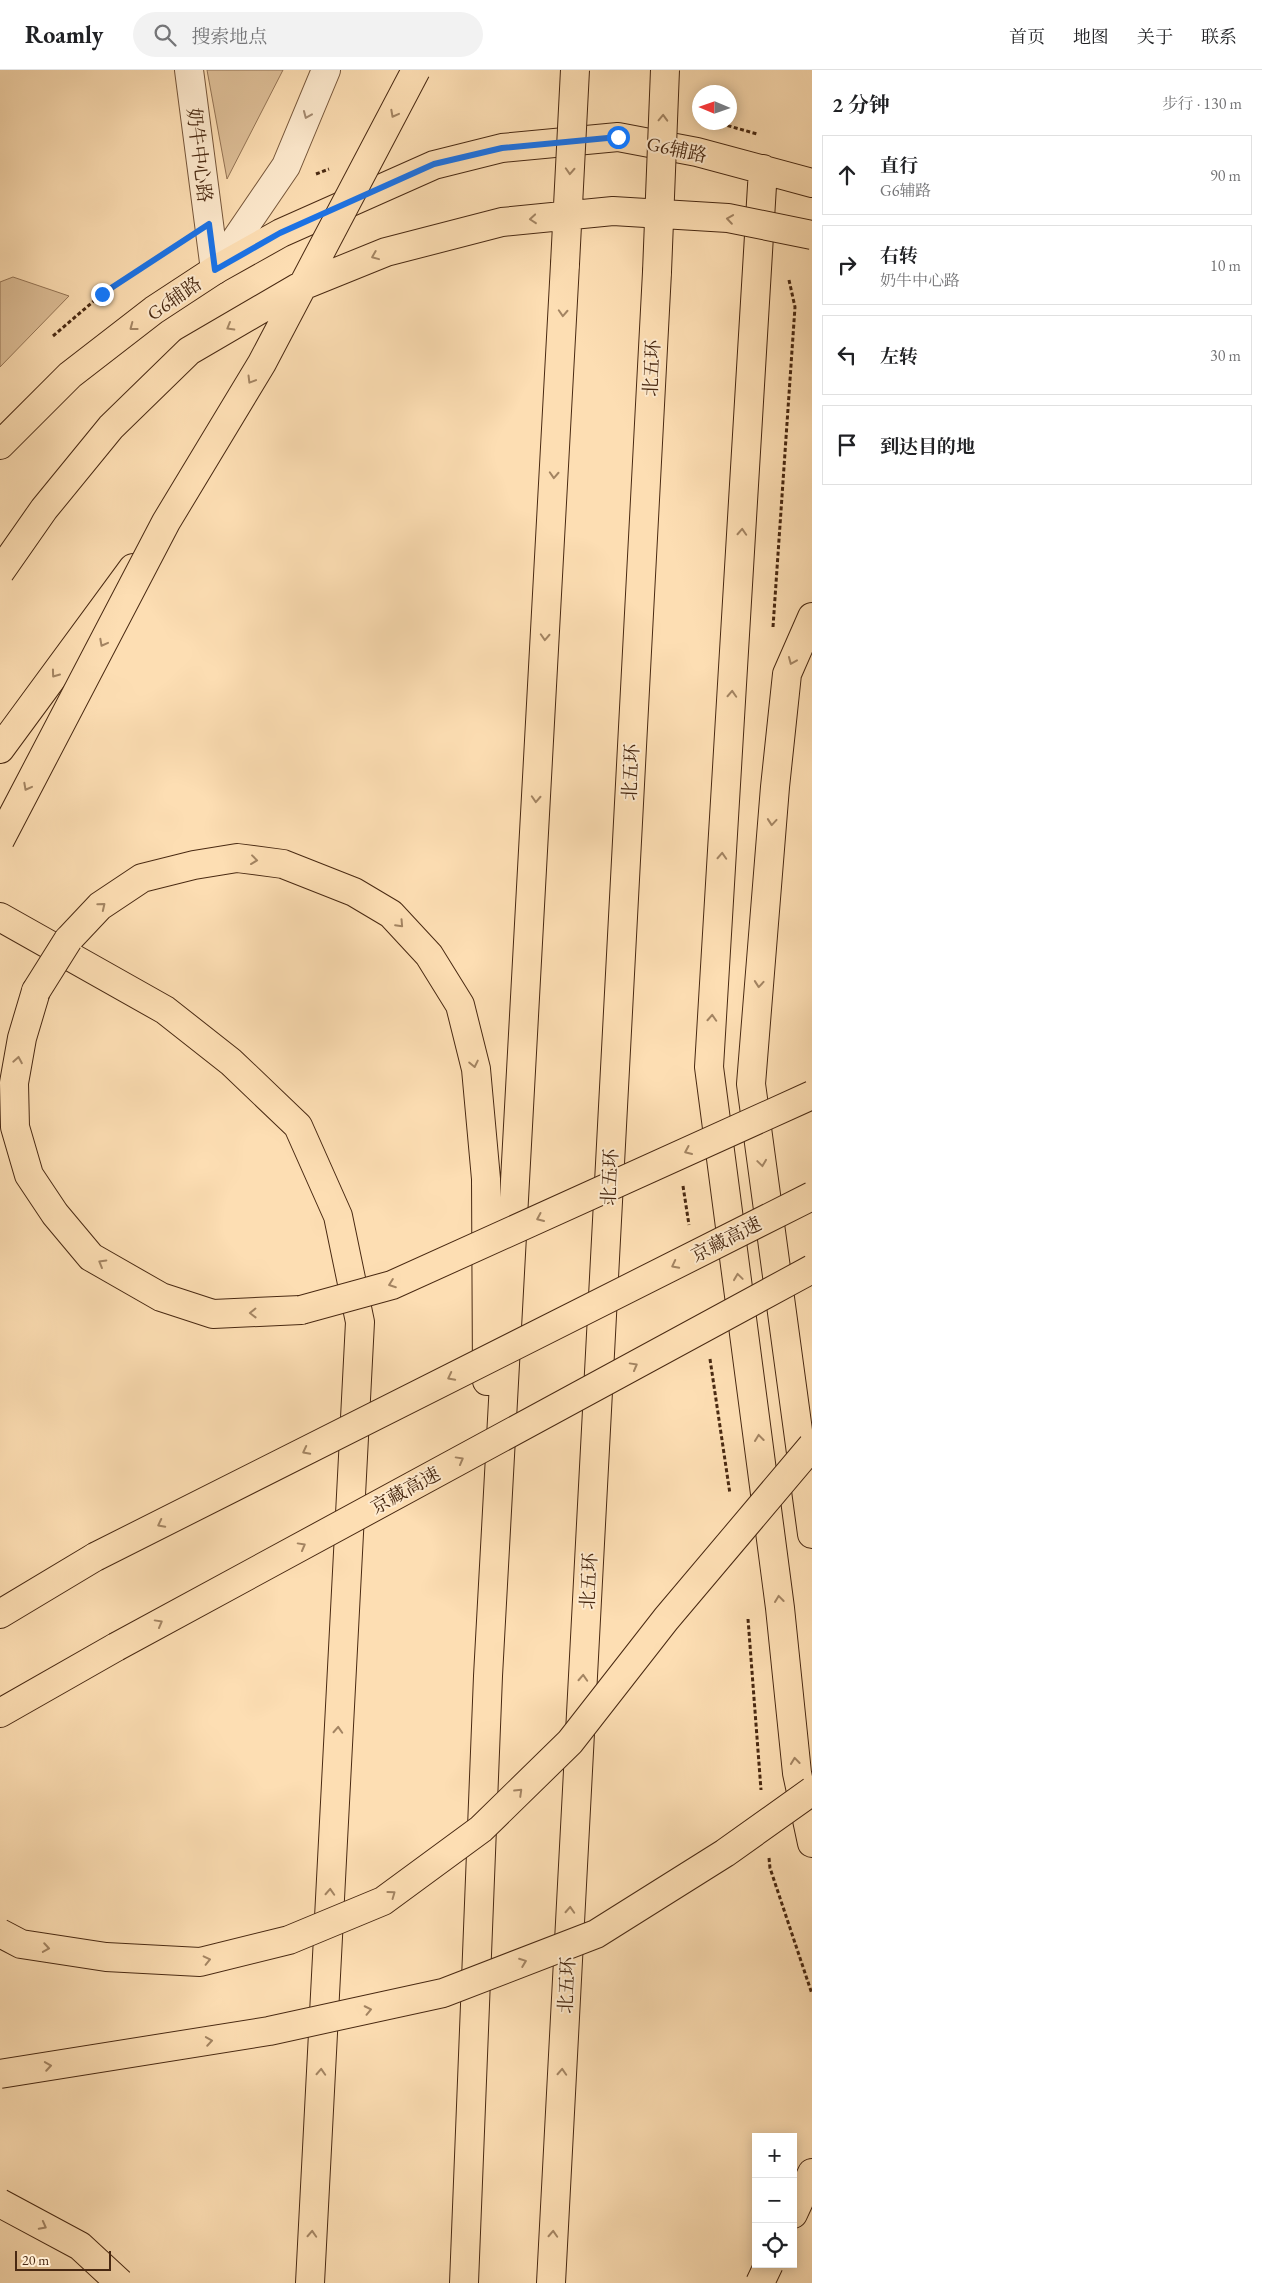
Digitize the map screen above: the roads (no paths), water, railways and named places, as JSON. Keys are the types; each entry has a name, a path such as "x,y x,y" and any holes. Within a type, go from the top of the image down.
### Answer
{"main road":[{"path":"0,840 166,522 262,363 416,70"},
{"path":"464,2283 488,1676 575,70"},
{"name":"北五环","path":"551,2283 665,70"},
{"name":"G6辅路","path":"0,445 70,375 154,310 215,270 280,233 434,164 502,148 618,137 697,152 812,183"},
{"path":"763,169 709,1067 780,1608 796,1773 812,1843"},
{"path":"0,572 44,509 111,427 189,351 297,288 386,252 502,222 613,211 728,218 812,235"},
{"path":"0,749 166,522"},
{"path":"812,617 787,674 774,796 751,1084 812,1534"},
{"path":"488,1676 486,1179 476,1069 460,1005 429,954 391,914 354,892 282,864 237,858 194,865 142,878 100,906 68,940 36,991 22,1038 14,1083 15,1127 29,1175 56,1214 91,1257 161,1297 213,1314 301,1310 392,1285 812,1095"},
{"path":"0,917 165,1010 231,1062 298,1126 338,1216 360,1322 310,2283"},
{"name":"京藏高速","path":"0,1614 95,1557 812,1196"},
{"name":"京藏高速","path":"0,1713 116,1647 812,1269"},
{"path":"0,1933 21,1944 106,1957 200,1962 289,1940 383,1900 481,1829 570,1742 666,1619 812,1446"},
{"path":"0,2074 269,2031 443,1993 596,1934 725,1853 812,1791"},
{"path":"797,2205 812,2173"},
{"path":"797,2212 812,2188"},
{"path":"0,2203 80,2246 120,2283"},
{"path":"760,2283 767,2268"}],"street":[{"name":"奶牛中心路","path":"189,70 215,270"},
{"path":"215,270 286,166 326,70"}]}
